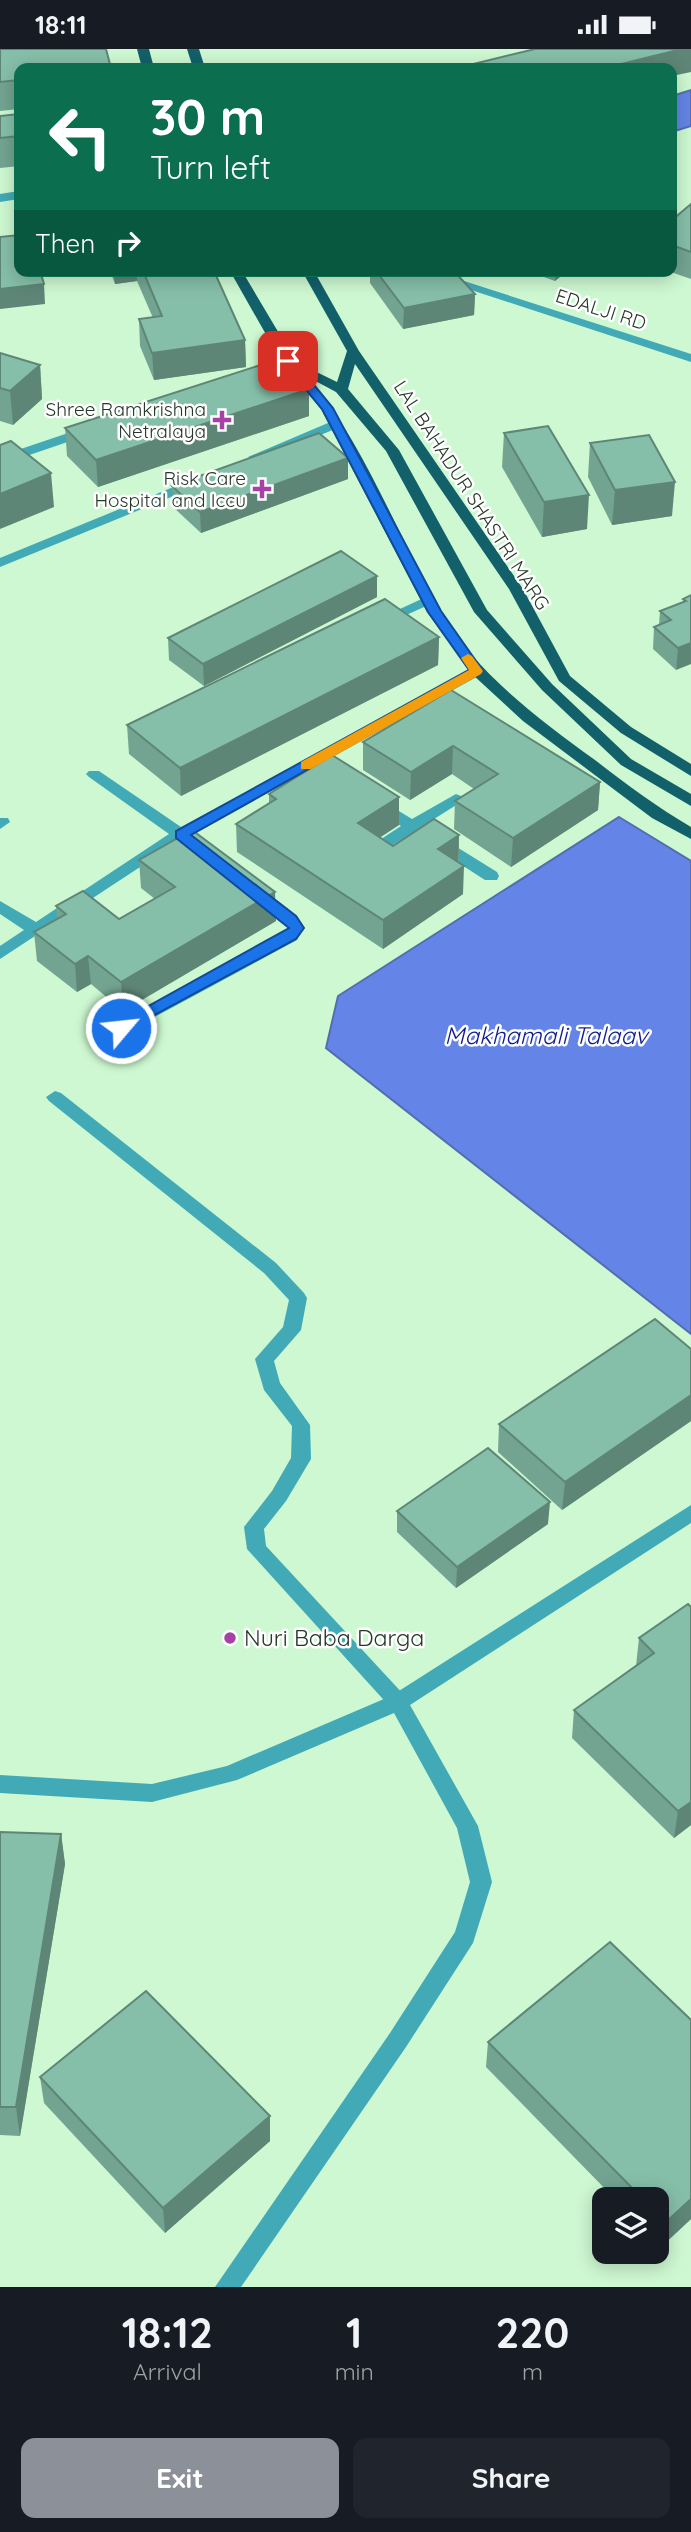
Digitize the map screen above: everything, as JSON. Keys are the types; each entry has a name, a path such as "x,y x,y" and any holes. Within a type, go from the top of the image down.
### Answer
{"main road":[{"path":"239,277 283,363 327,408 428,600 477,671 528,718 657,814 691,834"},
{"name":"LAL BAHADUR SHASTRI MARG","path":"311,277 352,351 516,589 564,678 626,730 691,771"},
{"path":"341,389 352,351"},
{"path":"283,363 341,389 392,450 481,612 547,687 626,762 691,801"}],"street":[{"name":"EDALJI RD","path":"438,277 691,358"},
{"path":"245,461 335,424"},
{"path":"0,461 103,425"},
{"path":"0,563 206,477"},
{"path":"366,628 428,600"},
{"path":"0,954 181,835 317,766 477,671"},
{"path":"94,774 203,852"},
{"path":"368,798 491,876"},
{"path":"374,849 456,799"},
{"path":"121,1028 290,936 296,928 291,920 247,886"},
{"path":"0,906 36,930"},
{"path":"55,1097 270,1268 298,1298 292,1330 264,1359 271,1385 301,1425 301,1459 279,1496 254,1527 257,1549 398,1702 467,1826 481,1882 465,1936 398,2040 227,2287"},
{"path":"0,1784 152,1793 230,1774 398,1702 691,1513"}],"water":[{"path":"691,90 691,126 677,130 677,94"},
{"name":"Makhamali Talaav","path":"619,817 691,861 691,1334 326,1048 338,996"}],"building":[{"path":"0,49 106,49 110,63 14,63 14,80 0,82"},
{"path":"535,49 682,49 625,63 478,63"},
{"path":"14,115 14,137 0,138 0,116"},
{"path":"691,204 691,252 677,247 677,216"},
{"path":"14,236 14,277 42,277 44,284 0,289 0,237"},
{"path":"146,277 217,277 245,340 152,353 139,319 162,316"},
{"path":"381,277 459,277 475,294 404,308"},
{"path":"0,353 40,365 10,391 0,388"},
{"path":"276,360 309,389 96,460 65,428"},
{"path":"548,426 589,495 544,502 504,433"},
{"path":"319,433 348,458 200,512 172,486"},
{"path":"649,435 675,482 615,490 590,443"},
{"path":"11,441 51,473 0,494 0,445"},
{"path":"341,551 377,576 203,664 168,638"},
{"path":"691,595 691,643 678,648 654,627 671,620 660,611 686,601 683,599"},
{"path":"385,599 439,637 180,768 127,725"},
{"path":"451,690 600,782 513,838 455,801 498,774 453,746 411,772 363,742"},
{"path":"332,755 399,797 358,823 393,846 434,819 459,835 438,849 464,866 383,920 236,824 276,799 269,794"},
{"path":"192,830 275,892 121,982 88,956 75,964 34,932 66,914 56,906 83,891 119,919 175,887 139,860"},
{"path":"655,1319 691,1349 691,1395 565,1482 499,1424"},
{"path":"488,1448 550,1502 457,1567 397,1511"},
{"path":"688,1604 691,1607 691,1802 678,1811 574,1710 654,1653 639,1638"},
{"path":"0,1832 61,1834 16,2107 0,2107"},
{"path":"610,1942 691,2020 691,2199 669,2219 669,2187 631,2187 488,2042"},
{"path":"146,1991 270,2116 163,2208 40,2077"}],"slow traffic":[{"path":"306,765 477,671 468,658"}],"place":[{"name":"Shree Ramkrishna Netralaya","path":"222,420"},
{"name":"Risk Care Hospital and Iccu","path":"262,489"},
{"name":"Nuri Baba Darga","path":"230,1638"}],"route":[{"path":"121,1028 290,936 296,928 291,920 181,835 477,671 434,612 327,408 288,361"}]}
